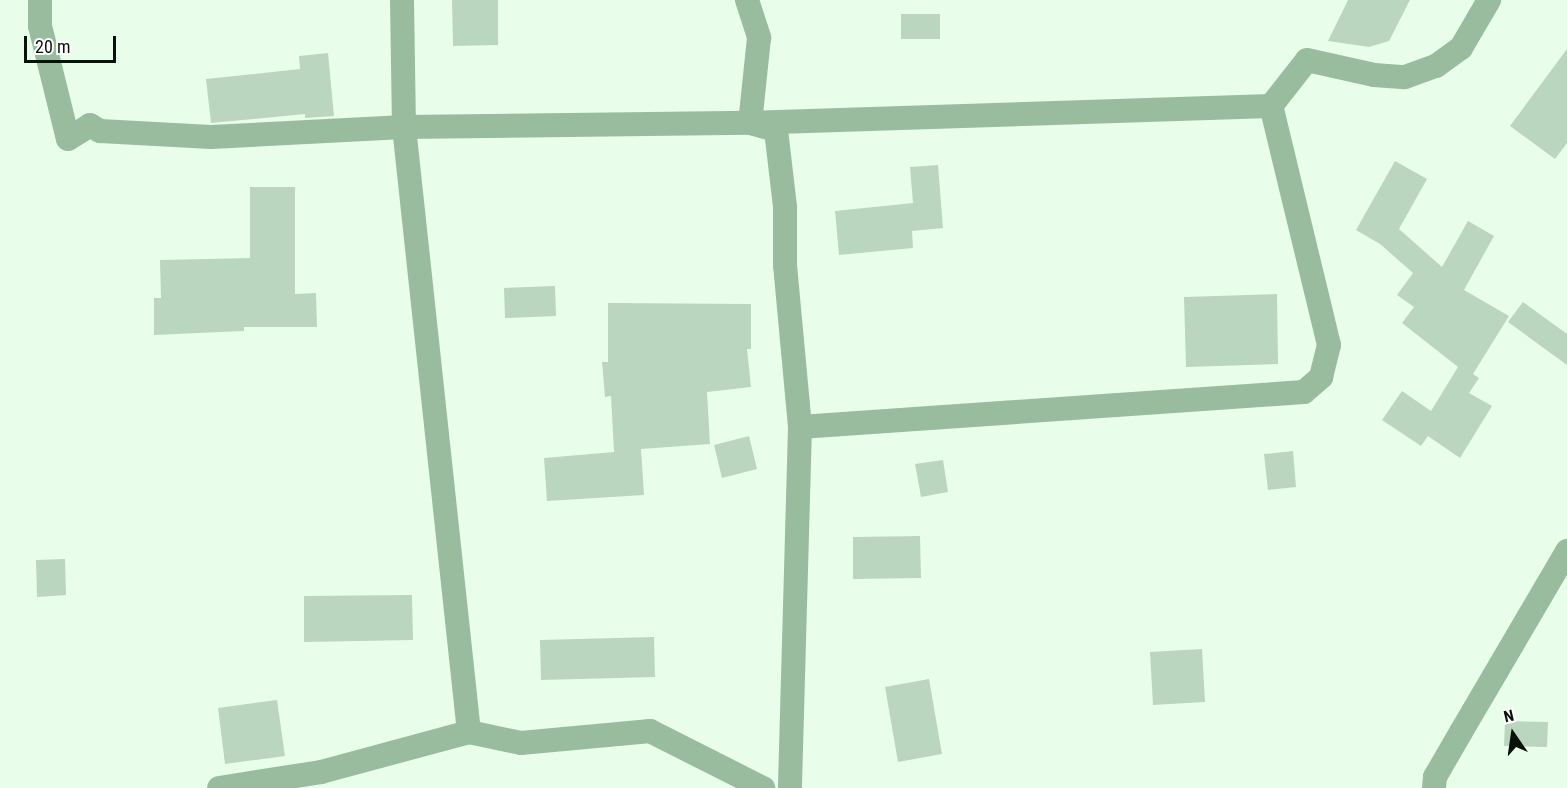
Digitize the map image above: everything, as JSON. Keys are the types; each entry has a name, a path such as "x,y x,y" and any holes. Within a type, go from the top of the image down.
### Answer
{"street":[{"path":"40,0 40,26 68,139 90,125 100,131 211,137 404,127 750,123 1270,106 1307,60 1374,75 1405,77 1436,66 1461,48 1489,0"},
{"path":"402,0 404,127 469,732"},
{"path":"747,0 759,38 750,123"},
{"path":"800,427 1304,392 1321,377 1329,345 1270,106"},
{"path":"750,123 776,130 785,207 786,265 800,427 790,788"},
{"path":"1434,788 1436,777 1461,732 1567,551"},
{"path":"219,788 321,772 469,732 521,743 650,731 763,788"}],"building":[{"path":"452,0 498,0 498,45 453,46"},
{"path":"1348,0 1410,0 1389,41 1369,47 1328,41"},
{"path":"901,14 940,14 940,39 901,39"},
{"path":"1567,49 1567,143 1555,159 1510,126"},
{"path":"328,53 334,116 305,118 305,114 211,123 206,79 300,69 299,56"},
{"path":"1395,161 1427,179 1399,229 1442,267 1468,221 1494,236 1464,290 1509,316 1473,374 1479,378 1469,393 1492,406 1460,458 1428,436 1421,446 1382,420 1402,391 1431,411 1458,367 1402,323 1414,307 1397,295 1413,273 1380,244 1356,230"},
{"path":"938,165 943,228 912,231 913,248 839,255 835,211 913,203 910,167"},
{"path":"250,187 295,187 295,294 316,293 317,327 244,327 244,331 154,335 154,298 161,298 160,260 250,258"},
{"path":"555,286 556,316 505,318 504,288"},
{"path":"1277,294 1278,364 1186,367 1184,297"},
{"path":"1523,302 1567,334 1567,365 1508,322"},
{"path":"608,303 751,304 751,349 747,349 751,387 707,392 710,444 641,449 644,495 547,501 544,458 614,452 611,396 605,397 602,362 608,362"},
{"path":"749,436 757,469 722,478 714,445"},
{"path":"1293,451 1296,487 1268,490 1264,454"},
{"path":"943,460 948,492 921,497 915,464"},
{"path":"920,536 921,578 853,579 853,537"},
{"path":"65,559 66,595 37,597 36,560"},
{"path":"412,595 413,640 304,642 304,596"},
{"path":"654,637 655,677 541,680 540,640"},
{"path":"1202,649 1205,702 1153,705 1150,652"},
{"path":"929,679 942,754 898,762 885,687"},
{"path":"277,700 285,756 225,764 218,708"},
{"path":"1505,721 1548,722 1547,747 1504,746"}]}
